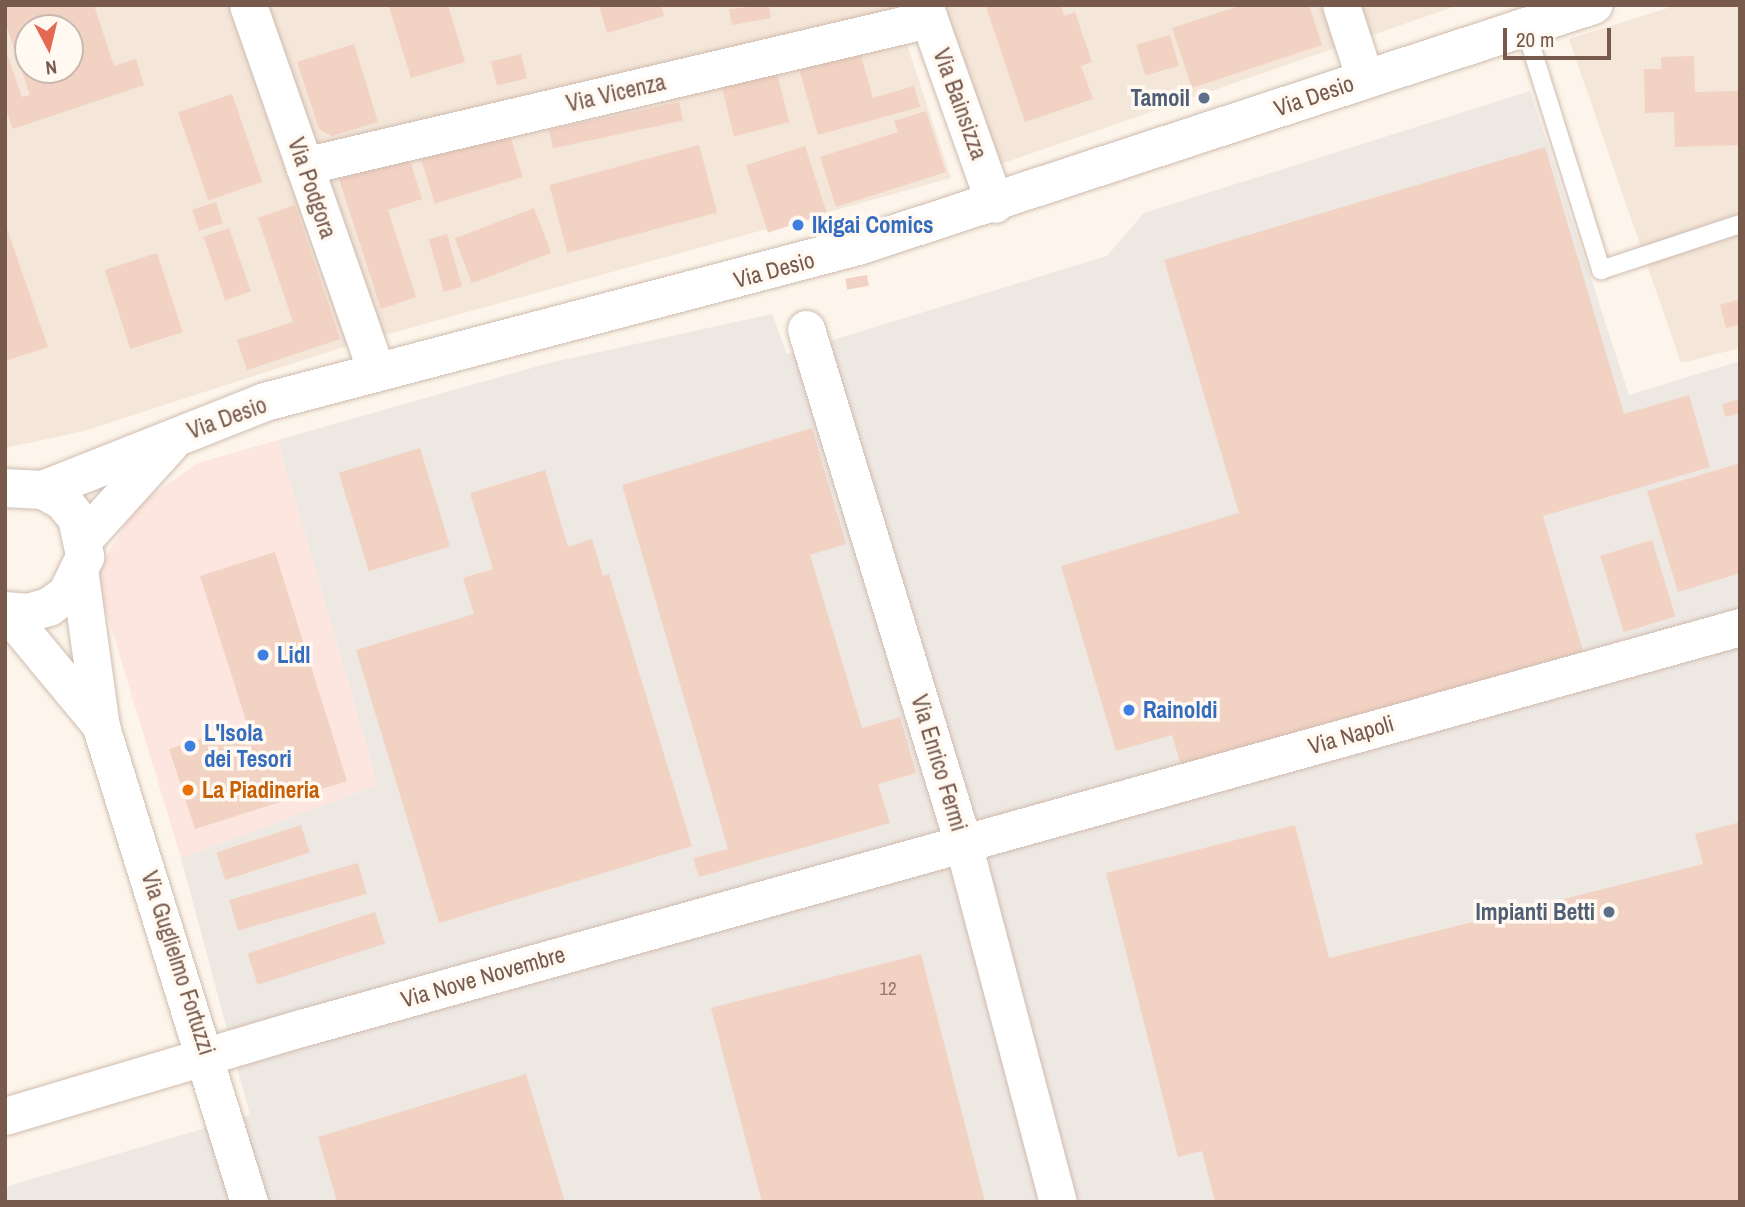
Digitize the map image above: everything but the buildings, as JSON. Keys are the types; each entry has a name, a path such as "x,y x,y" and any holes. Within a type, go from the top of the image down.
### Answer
{"street":[{"name":"Via Podgora","path":"248,5 376,371"},
{"path":"1341,5 1365,79"},
{"name":"Via Desio","path":"43,490 265,402 376,371 788,267 995,204 1593,5"},
{"name":"Via Vicenza","path":"304,166 926,12"},
{"name":"Via Bainsizza","path":"926,12 995,204"},
{"name":"Via Enrico Fermi","path":"806,329 963,843 1058,1202"},
{"name":"Via Desio","path":"84,539 177,436"},
{"path":"5,488 43,490 70,509 84,539 80,576 49,607 28,613 5,611"},
{"name":"Via Guglielmo Fortuzzi","path":"80,576 102,727 207,1055 249,1202"},
{"name":"Via Guglielmo Fortuzzi","path":"5,611 102,727"},
{"name":"Via Napoli","path":"963,843 1740,627"},
{"name":"Via Nove Novembre","path":"5,1116 207,1055 963,843"}],"lane":[{"path":"1525,27 1601,270 1740,224"}],"shaded area":[{"path":"5,5 894,5 951,178 359,342 84,431 5,448"},
{"path":"942,5 1459,5 998,165"},
{"path":"1677,5 1740,5 1740,348 1681,363 1569,39"},
{"path":"1530,91 1629,395 1740,361 1740,1202 5,1202 5,1187 250,1115 181,858 378,785 278,440 549,363 772,314 787,354 1107,256 1144,213"},
{"path":"278,440 378,785 181,858 95,574 138,505 198,463"}],"place":[{"name":"Tamoil","path":"1204,98"},
{"name":"Ikigai Comics","path":"798,225"},
{"name":"Lidl","path":"263,655"},
{"name":"Rainoldi","path":"1129,710"},
{"name":"L'Isola dei Tesori","path":"190,746"},
{"name":"La Piadineria","path":"188,790"},
{"name":"Impianti Betti","path":"1609,912"}]}
